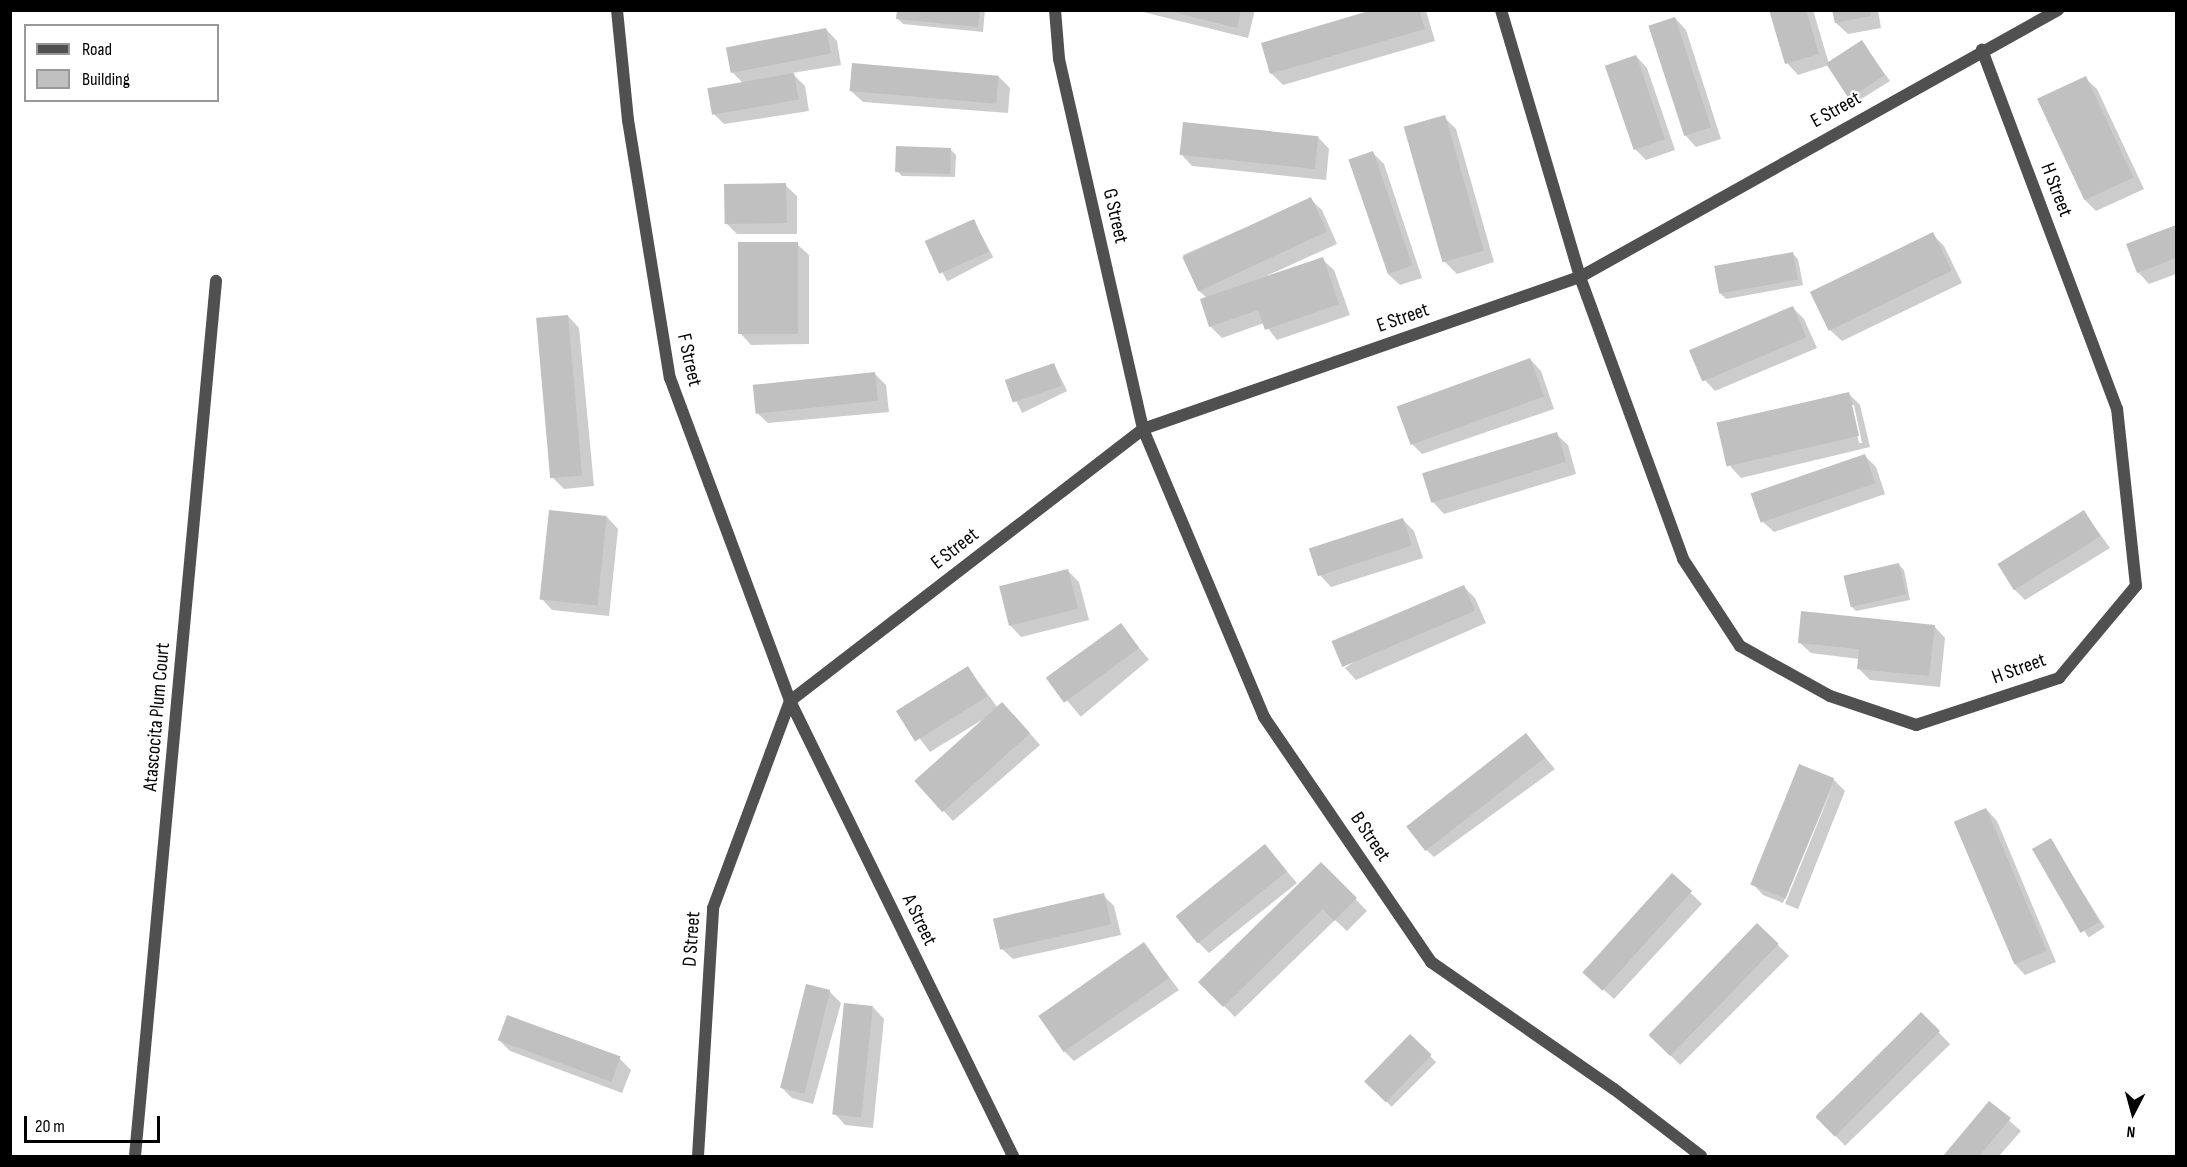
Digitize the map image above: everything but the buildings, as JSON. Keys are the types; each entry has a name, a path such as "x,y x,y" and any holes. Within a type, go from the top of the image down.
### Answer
{"street":[{"name":"F Street","path":"617,10 628,120 670,378 789,701"},
{"name":"G Street","path":"1056,10 1059,59 1143,429"},
{"path":"1501,10 1580,276"},
{"name":"E Street","path":"789,701 1143,429 1580,276 1982,50 2058,10"},
{"name":"H Street","path":"1580,276 1683,559 1740,646 1830,696 1916,725 2059,678 2136,586 2117,409 1982,50"},
{"name":"Atascocita Plum Court","path":"135,1156 216,281"},
{"name":"B Street","path":"1143,429 1264,717 1431,962 1614,1089 1701,1156"},
{"name":"D Street","path":"698,1156 712,908 789,701"},
{"name":"A Street","path":"789,701 1013,1156"}]}
